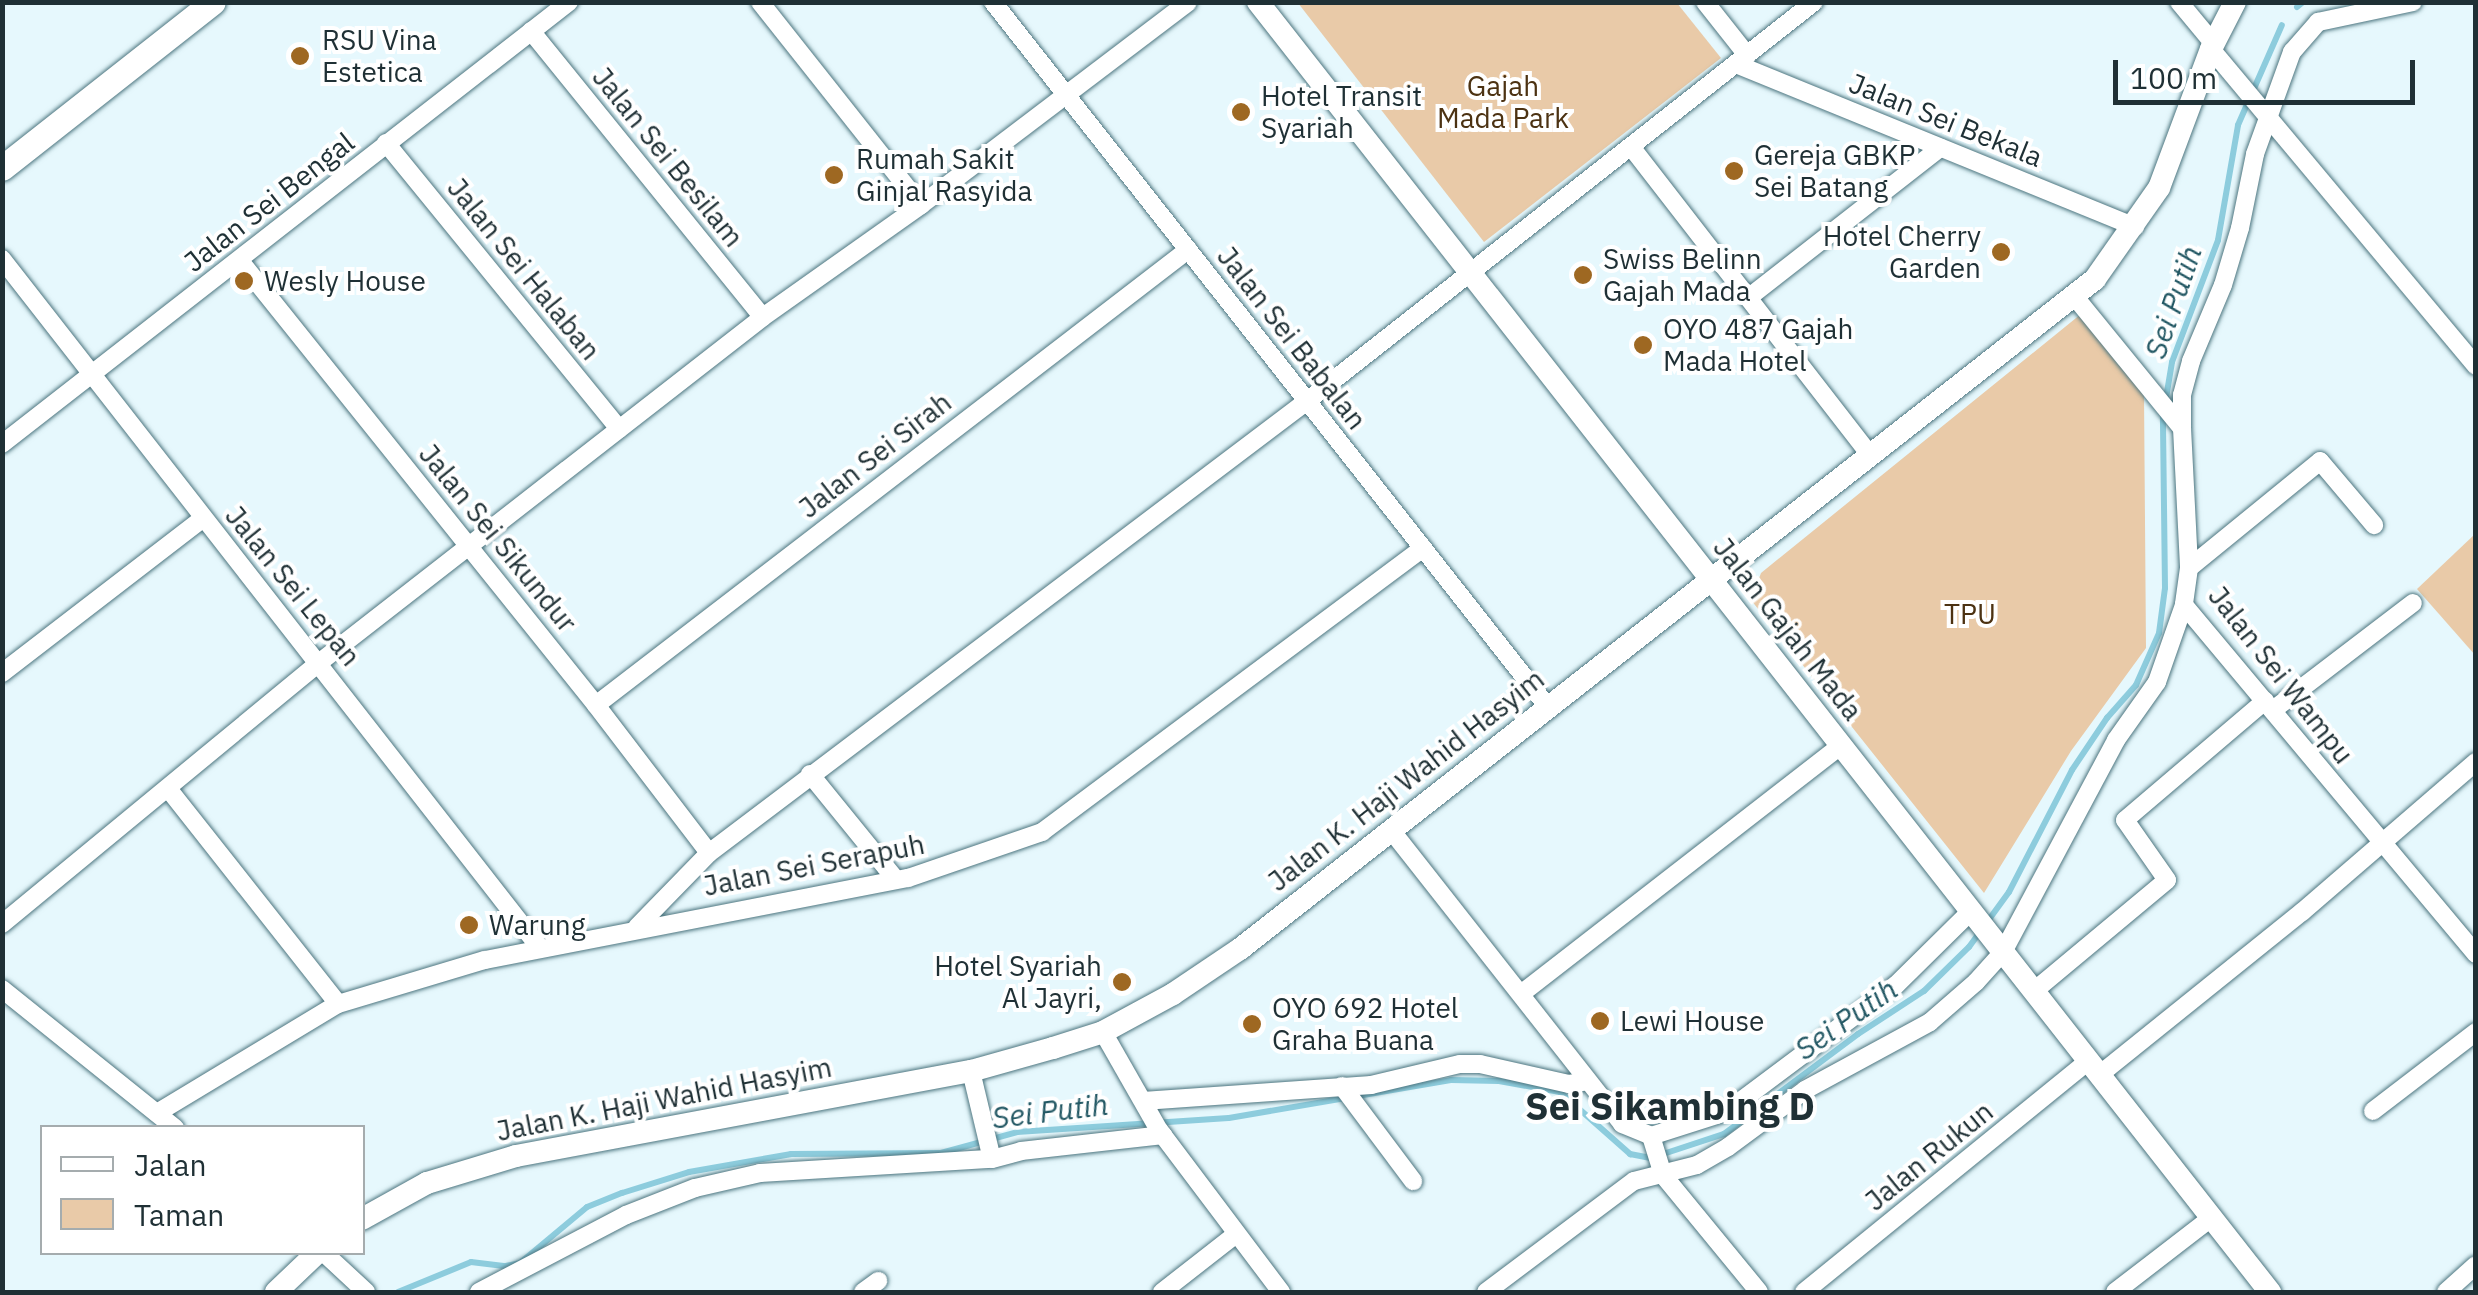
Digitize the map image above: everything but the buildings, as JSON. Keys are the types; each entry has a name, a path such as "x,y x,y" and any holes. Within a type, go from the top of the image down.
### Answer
{"main road":[{"path":"2,168 213,2"}],"street":[{"name":"Jalan Sei Bengal","path":"2,444 569,2"},
{"path":"760,2 921,205"},
{"name":"Jalan Sei Babalan","path":"994,2 1548,707"},
{"path":"2,924 170,791 320,662 468,546 763,317 921,205 1188,2"},
{"name":"Jalan Gajah Mada","path":"1258,2 2270,1292"},
{"name":"Jalan Sei Bekala","path":"1705,2 1741,60 1940,148 2135,226"},
{"path":"637,927 709,853 1307,401 1814,2"},
{"path":"2179,2 2476,366"},
{"name":"Jalan K. Haji Wahid Hasyim","path":"365,1217 427,1183 516,1156 971,1070 1103,1032 1173,994 1240,949 2075,297 2135,226 2160,188 2213,47 2236,2"},
{"name":"Jalan Sei Wampu","path":"2412,2 2318,22 2292,52 2263,107 2223,284 2186,378 2178,423 2190,568 2184,604 2380,844 2476,954"},
{"name":"Jalan Sei Besilam","path":"530,31 763,317"},
{"name":"Jalan Sei Halaban","path":"386,143 620,429"},
{"path":"1632,148 1871,456"},
{"path":"1748,298 1940,148"},
{"name":"Jalan Sei Sirah","path":"596,704 1188,250"},
{"name":"Jalan Sei Lepan","path":"2,259 540,948"},
{"name":"Jalan Sei Sikundur","path":"240,261 596,704 709,853"},
{"path":"2075,297 2178,423"},
{"path":"2190,568 2320,461 2374,525"},
{"path":"2,673 203,518"},
{"name":"Jalan Sei Serapuh","path":"157,1112 338,1004 540,948 896,880 977,858 1042,832 1423,548"},
{"path":"1656,1156 1697,1165 1805,1090 1930,1022 1976,982 2001,950 2116,740 2158,682 2184,604"},
{"path":"2034,992 2166,880 2125,820 2269,706 2414,604"},
{"path":"1522,993 1841,746"},
{"name":"Jalan Rukun","path":"1804,1292 2380,844 2476,762"},
{"path":"810,774 896,880"},
{"path":"170,791 338,1004"},
{"path":"1391,830 1622,1124 1656,1156 1759,1292"},
{"path":"1486,1292 1634,1181 1656,1156 1726,1112 1896,984 1974,915"},
{"path":"2,989 172,1125"},
{"path":"1103,1032 1161,1132 1281,1292"},
{"path":"2373,1111 2476,1032"},
{"path":"1145,1106 1348,1093 1480,1064 1569,1084 1588,1081"},
{"path":"971,1070 991,1154"},
{"path":"1348,1093 1413,1180"},
{"path":"480,1292 566,1243 695,1188 760,1173 991,1154 1161,1132"},
{"path":"2116,1292 2212,1218"},
{"path":"1162,1292 1235,1235"},
{"path":"276,1292 317,1255"},
{"path":"323,1255 364,1290"},
{"path":"2446,1292 2476,1265"}],"green space":[{"name":"Gajah Mada Park","path":"1298,3 1677,3 1721,58 1484,242"},
{"name":"TPU","path":"2081,314 2144,393 2146,648 2071,751 1984,893 1751,600 1761,573"},
{"path":"2475,534 2475,655 2417,589"}],"waterway":[{"name":"Sei Putih","path":"2297,7 2303,2"},
{"name":"Sei Putih","path":"398,1292 471,1262 506,1266 520,1263 587,1207 622,1193 689,1172 791,1154 941,1153 1017,1132 1229,1118 1451,1080 1499,1081 1560,1092 1630,1154 1651,1158 1724,1134 1858,1034 1924,991 1969,947 2009,892 2072,770 2107,718 2136,685 2159,633 2165,588 2163,416 2172,362 2218,240 2238,125 2282,25"}],"place":[{"name":"RSU Vina Estetica","path":"300,56"},
{"name":"Hotel Transit Syariah","path":"1241,112"},
{"name":"Gereja GBKP Sei Batang","path":"1734,171"},
{"name":"Rumah Sakit Ginjal Rasyida","path":"834,175"},
{"name":"Hotel Cherry Garden","path":"2001,252"},
{"name":"Swiss Belinn Gajah Mada","path":"1583,275"},
{"name":"Wesly House","path":"244,281"},
{"name":"OYO 487 Gajah Mada Hotel","path":"1643,345"},
{"name":"Warung","path":"469,925"},
{"name":"Hotel Syariah Al Jayri,","path":"1122,982"},
{"name":"Lewi House","path":"1600,1021"},
{"name":"OYO 692 Hotel Graha Buana","path":"1252,1024"}],"district":[{"name":"Sei Sikambing D","path":"1670,1106"}]}
